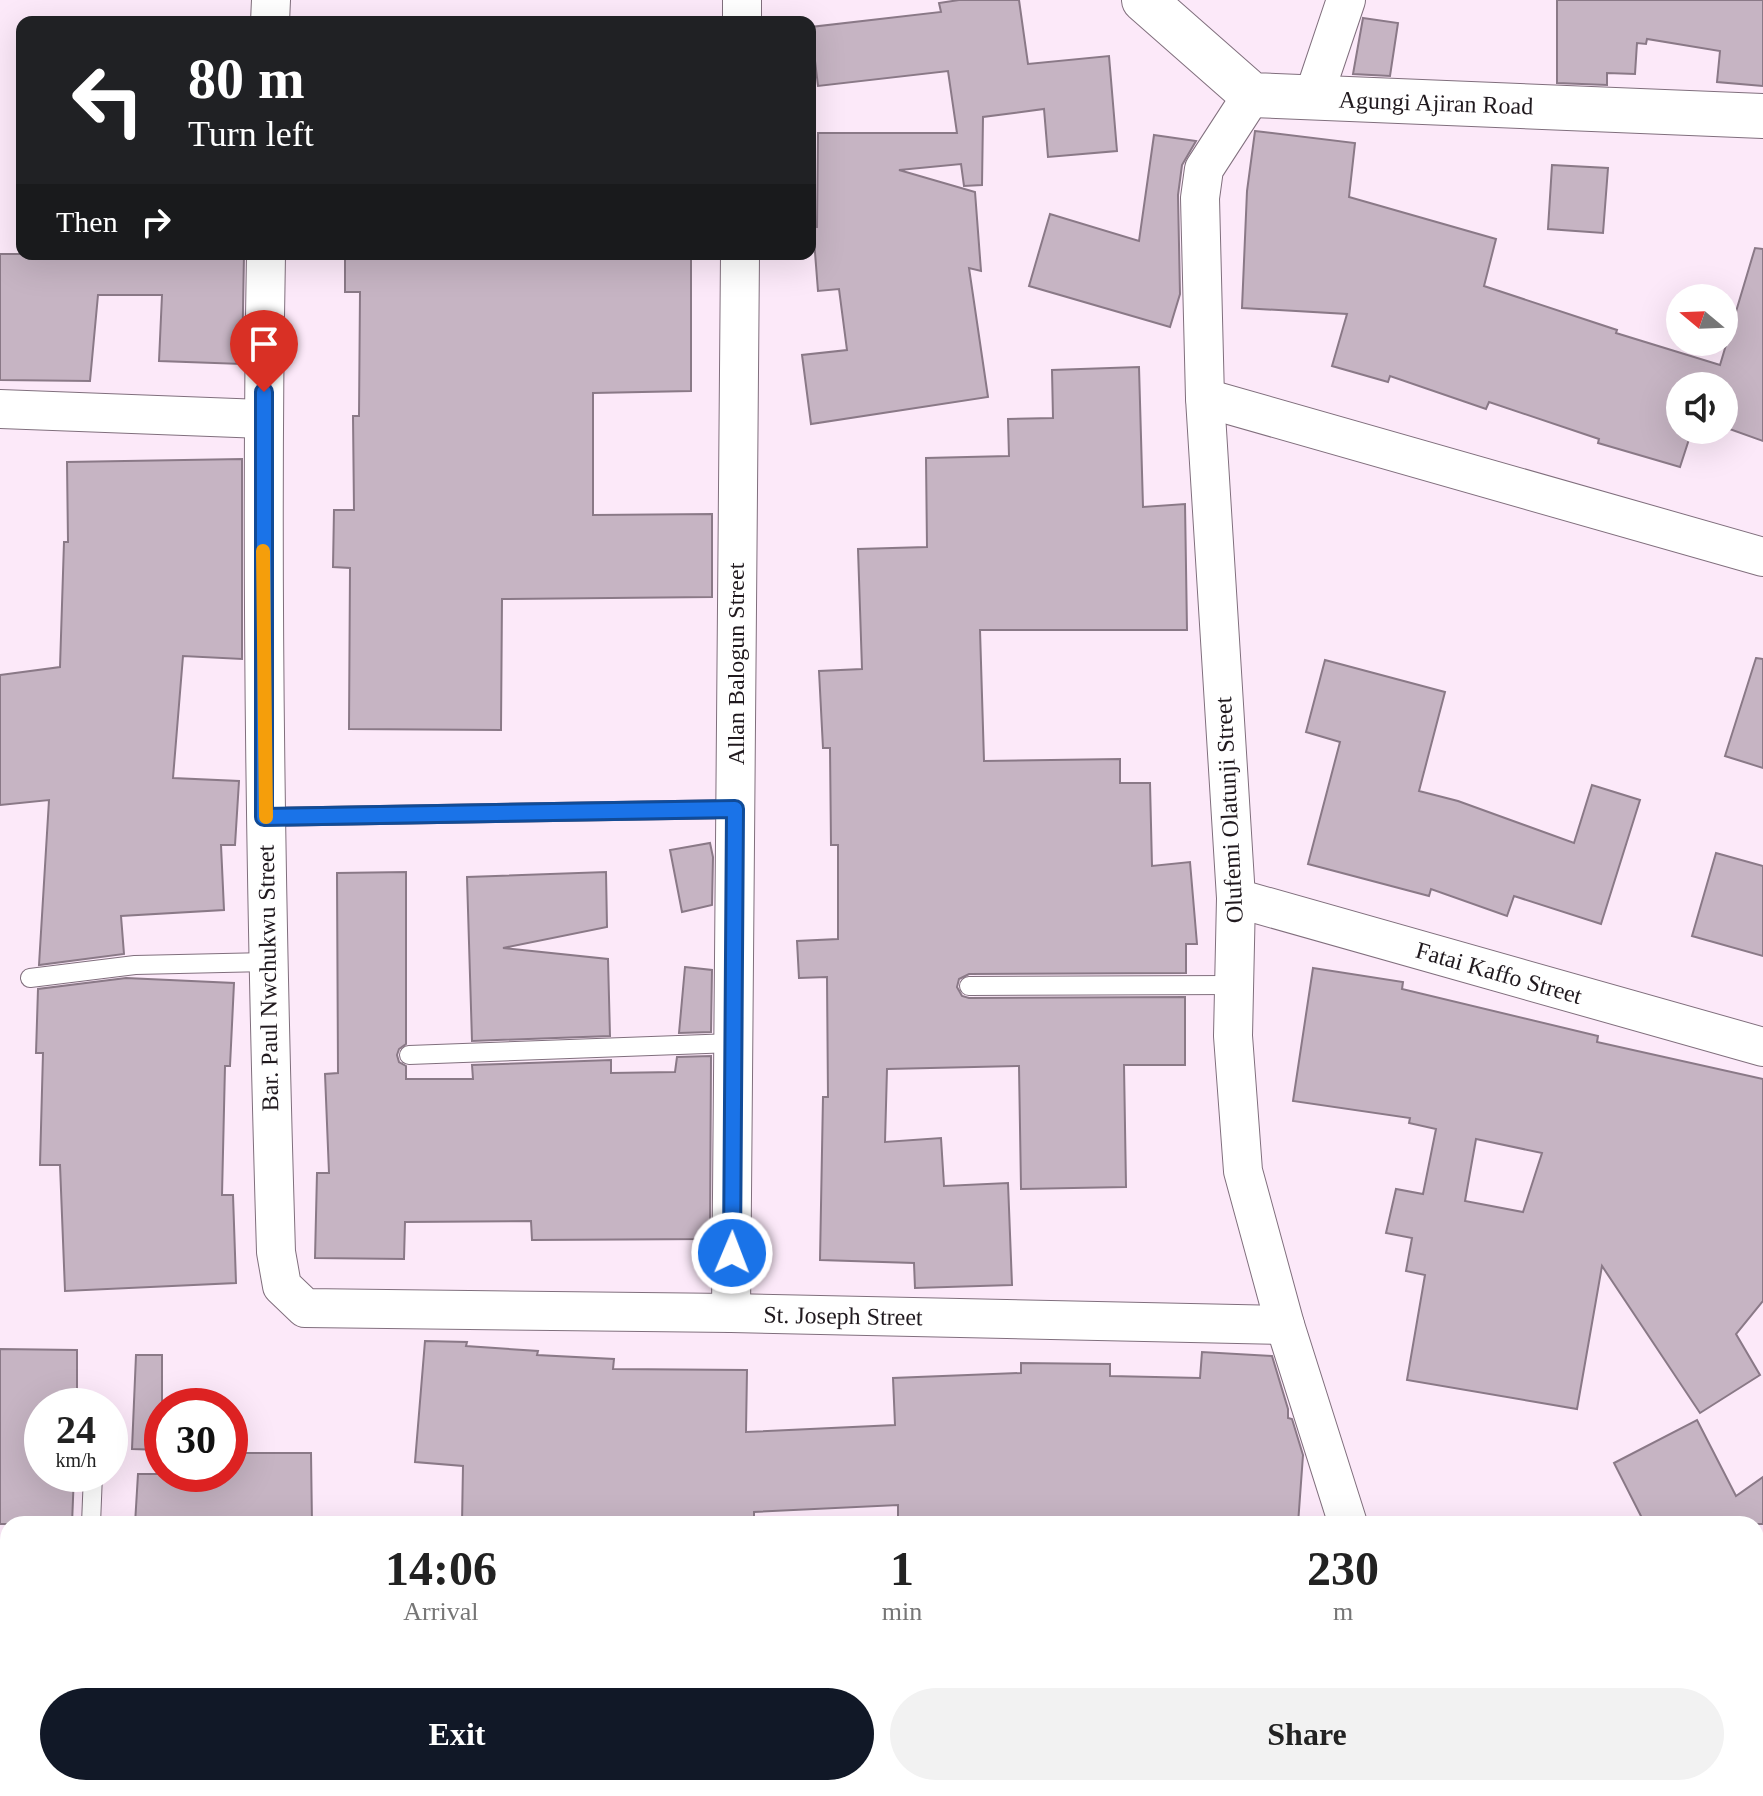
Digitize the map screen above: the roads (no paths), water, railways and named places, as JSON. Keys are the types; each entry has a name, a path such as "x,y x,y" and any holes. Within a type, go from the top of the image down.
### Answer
{"street":[{"path":"1144,0 1252,95"},
{"path":"1313,98 1346,0"},
{"name":"Agungi Ajiran Road","path":"1252,95 1763,116"},
{"name":"Olufemi Olatunji Street","path":"1252,95 1204,169 1200,198 1205,398 1236,898 1233,1036 1243,1171 1285,1325 1345,1516"},
{"name":"Bar. Paul Nwchukwu Street","path":"266,260 264,817 276,1252 282,1286 305,1308"},
{"name":"Allan Balogun Street","path":"731,1313 740,260"},
{"path":"1205,398 1763,557"},
{"path":"0,409 263,419"},
{"name":"Fatai Kaffo Street","path":"1236,898 1763,1047"},
{"name":"St. Joseph Street","path":"305,1308 1285,1325"}],"lane":[{"path":"264,817 735,809"},
{"path":"30,978 135,965 268,962"},
{"path":"969,986 1234,985"},
{"path":"409,1055 733,1043"},
{"path":"91,1516 92,1492"}]}
